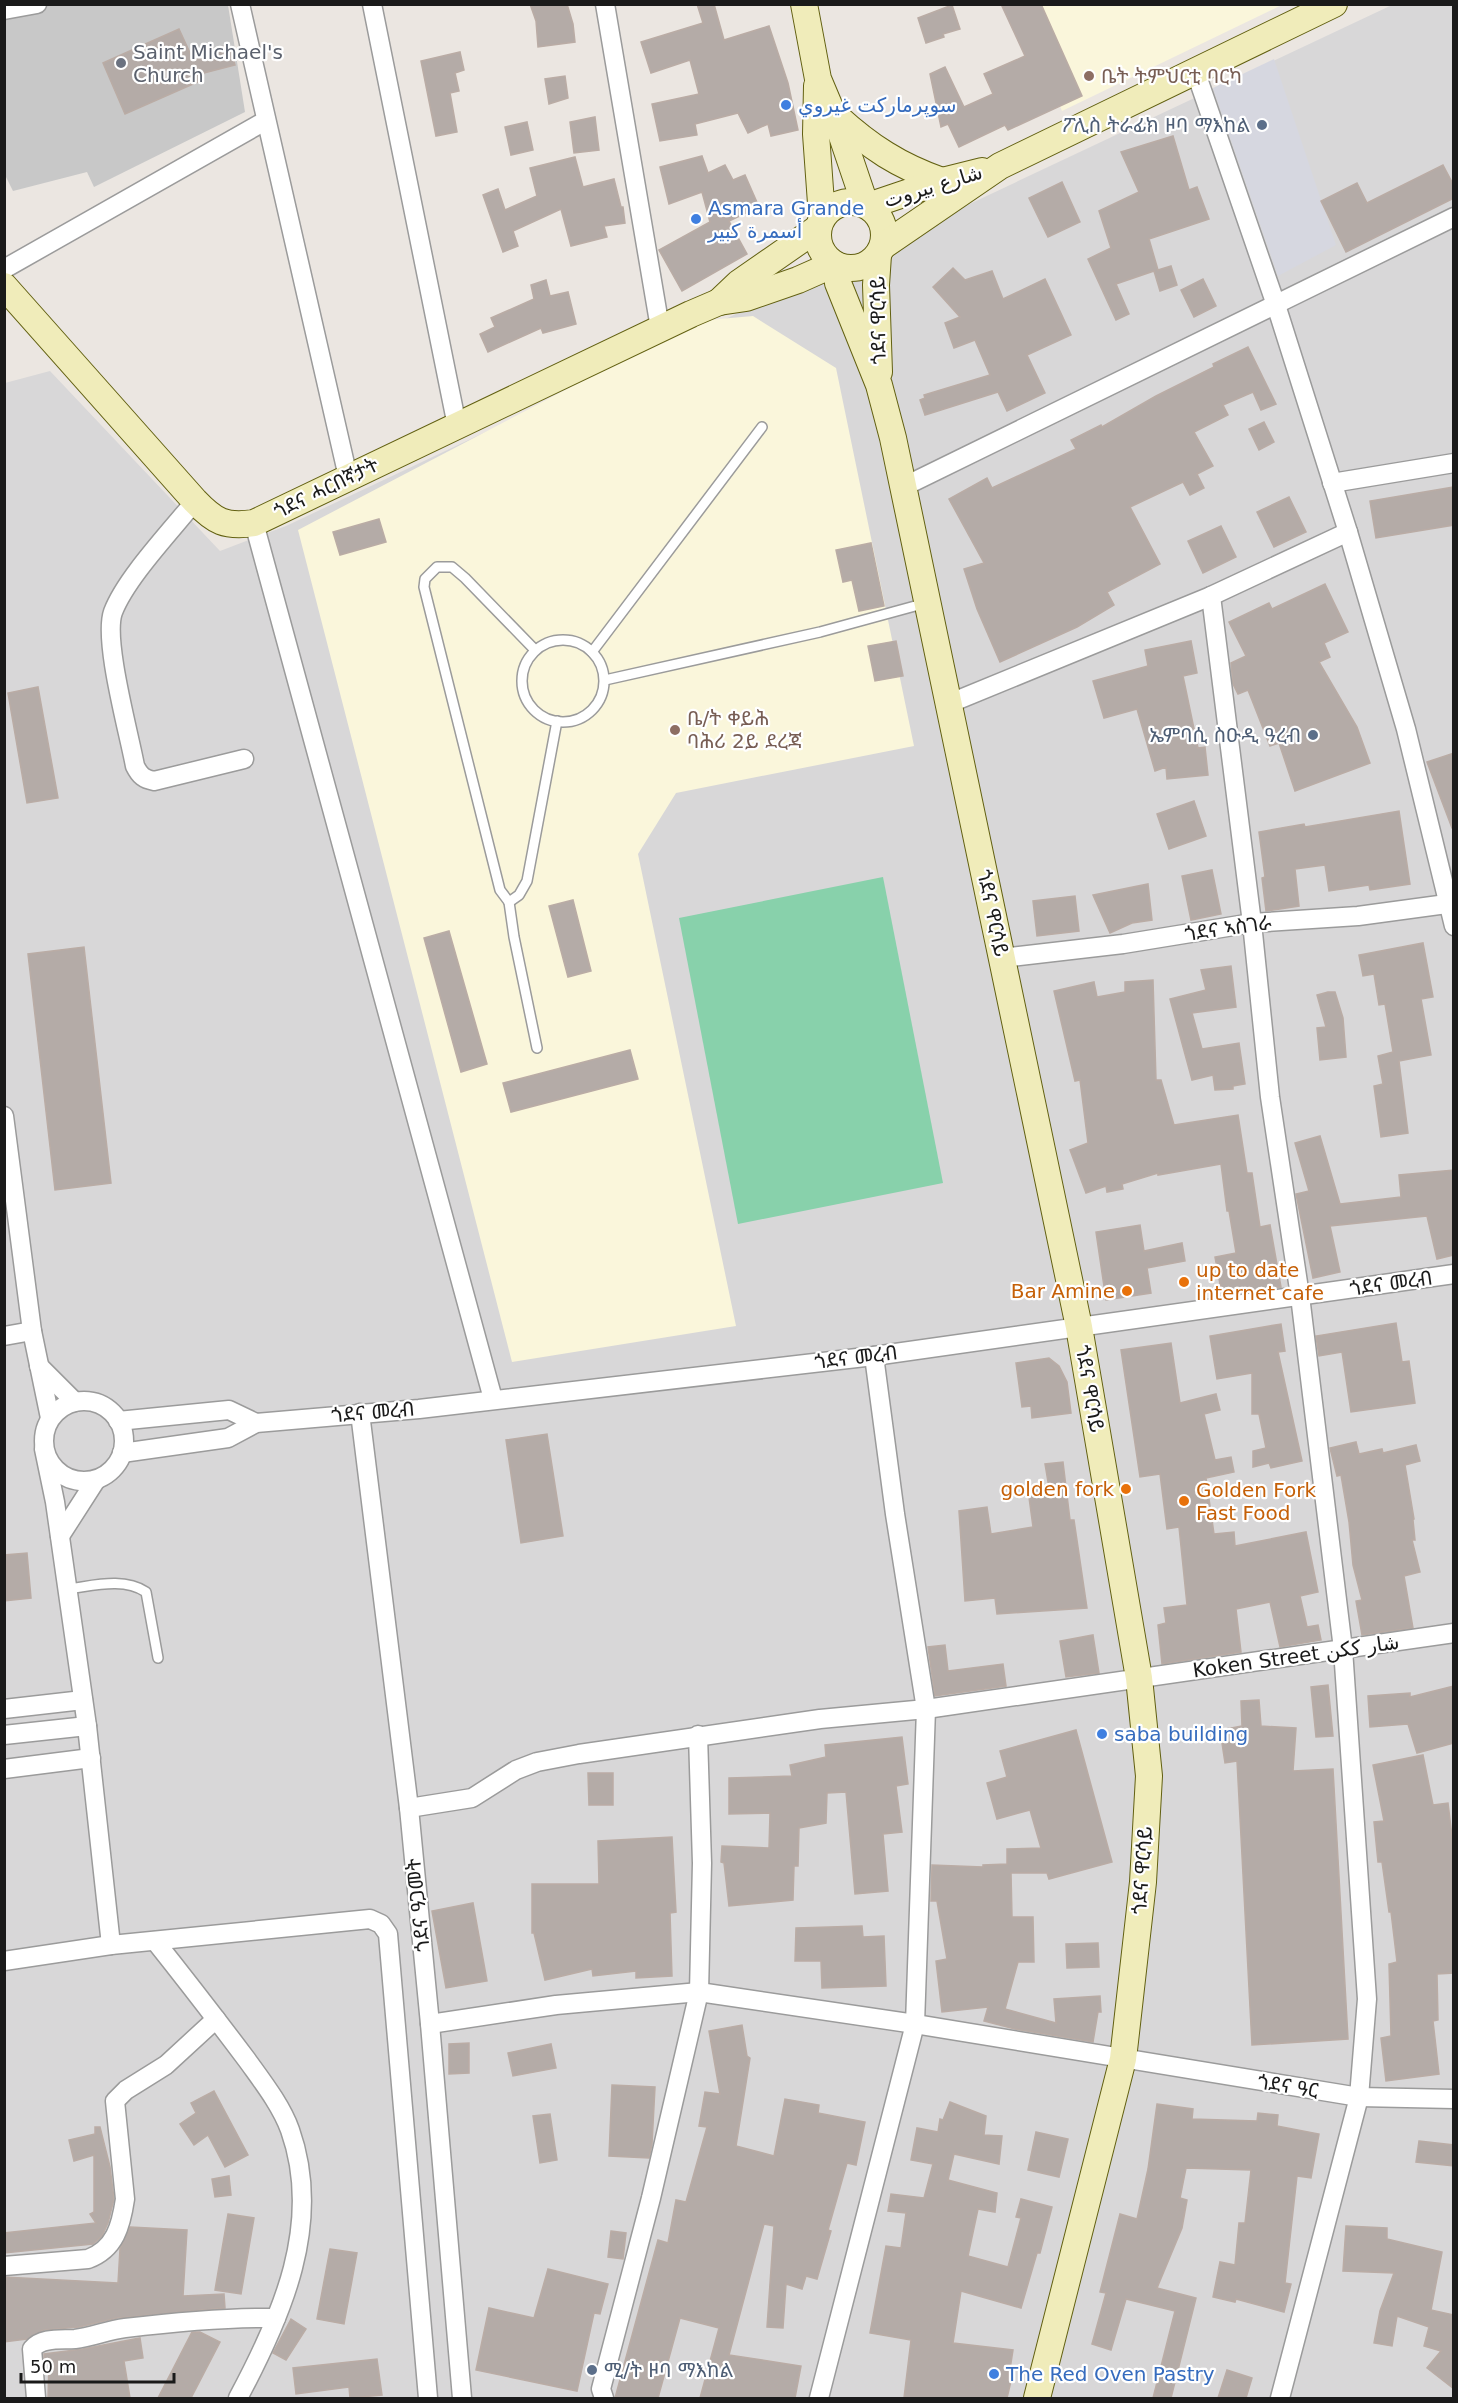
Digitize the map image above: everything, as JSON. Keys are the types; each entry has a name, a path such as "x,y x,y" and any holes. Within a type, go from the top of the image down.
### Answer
{"main road":[{"path":"804,4 818,79 867,205"},
{"path":"1000,166 1334,4"},
{"path":"719,302 739,283 820,222 837,204 855,201 876,211 884,228 881,250 870,263 859,268 847,268 835,265 824,255 818,242 820,222 816,134 818,79"},
{"path":"833,114 887,158 942,181"},
{"name":"شارع بيروت","path":"867,205 942,181 1000,166"},
{"name":"شارع بيروت","path":"881,250 1000,166"},
{"name":"ጎደና ዋርሳይ","path":"879,385 876,285 881,250"},
{"path":"719,302 746,297 835,265"},
{"name":"ጎደና ዋርሳይ","path":"835,265 838,283 879,385 903,487 1079,1327 1140,1678 1149,1776 1143,1882 1123,2059 1036,2398"},
{"name":"ጎደና ሓርበኛታት","path":"4,286 205,512 232,526 254,523 660,328 719,302"}],"street":[{"path":"4,10 37,4"},
{"path":"240,4 265,122 348,477"},
{"path":"372,4 457,426"},
{"path":"604,4 660,328"},
{"path":"1196,70 1276,305 1348,532 1406,729 1452,904 1454,926"},
{"path":"4,269 265,122"},
{"path":"903,487 1454,218"},
{"path":"1332,483 1454,463"},
{"path":"195,501 121,596 112,614 111,648 135,766 140,775 154,781 244,759"},
{"path":"254,523 493,1399"},
{"path":"948,704 1211,596 1348,532"},
{"path":"1211,596 1252,924 1270,1097 1300,1296 1343,1649 1367,1999 1359,2097 1280,2398"},
{"name":"ጎደና ኣስገራ","path":"1002,958 1123,944 1252,924 1358,916 1452,904"},
{"path":"4,1116 32,1331 50,1418 44,1439 44,1449 60,1536 87,1726 111,1946"},
{"name":"ጎደና መረብ","path":"122,1453 228,1438 256,1423 419,1409 874,1356 1454,1274"},
{"path":"4,1336 32,1331"},
{"path":"819,2398 915,2024 926,1709 895,1514 874,1356"},
{"path":"39,1366 75,1402"},
{"path":"44,1449 49,1462 58,1472 69,1479 82,1482 96,1480 108,1474 117,1465 122,1453 124,1441 118,1421 109,1410 99,1404 75,1402 65,1406 50,1418"},
{"path":"118,1421 229,1410 256,1423"},
{"name":"ጎደና ዓጋመት","path":"360,1413 409,1808 462,2398"},
{"path":"172,1416 175,1445"},
{"path":"60,1536 96,1480"},
{"name":"Koken Street شار ككن","path":"409,1808 472,1797 516,1770 537,1762 698,1735 820,1719 926,1709 1454,1633"},
{"path":"4,1709 83,1700"},
{"path":"4,1736 87,1726"},
{"path":"604,2398 601,2389 651,2198 699,1992 702,1863 698,1735"},
{"path":"4,1769 91,1758"},
{"path":"4,1960 111,1946 370,1919 381,1924 387,1934 428,2398"},
{"path":"156,1941 266,2087 290,2128 300,2167 304,2212 297,2251 276,2318 255,2367 238,2398"},
{"name":"ጎደና ዓር","path":"430,2024 556,2005 699,1992 915,2024 1359,2097 1454,2099"},
{"path":"4,2266 88,2259 99,2255 113,2242 125,2199 115,2102 126,2090 166,2065 216,2019"},
{"path":"36,2398 32,2349 36,2344 124,2328 200,2319 276,2318"}],"lane":[{"path":"592,652 762,427"},
{"path":"535,650 452,567 437,567 425,579 424,587 500,890 509,902 537,1048"},
{"path":"605,680 820,632 927,602"},
{"path":"564,640 582,644 592,652 600,662 605,680 600,699 592,710 570,721 557,721 533,710 522,686 522,673 527,660 535,650 546,643 564,640"},
{"path":"509,902 519,895 527,881 557,721"},
{"path":"67,1589 125,1583 134,1584 146,1592 158,1658"}],"shaded area":[{"name":"Saint Michael's Church","path":"57,4 228,5 245,112 94,187 87,172 13,191 4,173 4,13"},
{"path":"1284,4 1062,111 1018,5"},
{"path":"1392,5 1453,5 1453,2398 5,2398 5,383 50,371 220,551 286,526"},
{"path":"1274,59 1336,245 1278,276 1213,88"},
{"path":"753,316 836,368 914,746 676,793 638,854 736,1326 512,1362 298,530 697,321"}],"green space":[{"path":"883,877 943,1183 738,1224 679,918"}],"building":[{"path":"530,4 567,4 575,42 538,47 536,21"},
{"path":"697,4 714,4 724,40 769,26 788,83 798,130 771,136 768,124 748,133 738,113 695,124 697,135 660,141 652,104 699,94 690,60 651,73 641,42 703,23"},
{"path":"1001,4 1041,4 1082,96 1008,130 1005,125 959,147 948,124 941,127 930,74 945,67 964,107 993,94 984,74 1025,56"},
{"path":"952,5 960,29 943,34 944,37 926,43 918,18"},
{"path":"179,29 191,55 229,45 235,65 200,74 202,80 125,114 103,63"},
{"path":"460,52 464,70 455,73 459,91 450,93 457,132 436,136 421,61"},
{"path":"565,76 568,98 549,104 545,79"},
{"path":"595,117 599,150 574,153 570,122"},
{"path":"527,122 533,150 511,155 505,127"},
{"path":"1173,136 1189,190 1197,187 1209,219 1149,239 1158,270 1171,266 1177,285 1160,291 1154,271 1116,284 1129,314 1116,320 1088,259 1111,248 1099,211 1139,192 1121,152"},
{"path":"702,156 708,173 725,165 733,180 745,175 759,207 729,221 747,254 682,291 659,250 710,222 702,192 669,204 660,167"},
{"path":"575,157 583,187 614,179 621,207 623,207 625,223 604,226 607,237 571,246 561,209 513,231 518,246 503,252 483,195 498,189 505,210 537,196 530,168"},
{"path":"1443,165 1454,186 1454,198 1346,252 1321,201 1357,183 1367,203"},
{"path":"1062,182 1080,222 1048,237 1029,198"},
{"path":"953,268 965,280 992,271 1003,299 1045,279 1071,335 1027,355 1045,393 1007,411 998,392 925,415 920,400 925,398 924,395 990,375 975,340 954,348 945,323 960,317 933,287"},
{"path":"1203,279 1216,306 1194,317 1181,290"},
{"path":"546,280 550,296 568,292 576,324 543,333 541,328 488,352 480,334 495,327 491,318 534,299 531,285"},
{"path":"1248,347 1276,404 1261,410 1253,392 1223,405 1228,415 1194,432 1213,466 1197,474 1204,488 1190,495 1183,482 1130,507 1160,564 1107,592 1114,605 1077,627 1000,662 977,609 964,569 984,563 949,499 987,478 992,488 1076,449 1071,440 1101,425 1102,427 1156,396 1214,367 1213,364"},
{"path":"1264,422 1274,442 1259,450 1249,429"},
{"path":"1454,487 1454,525 1376,538 1370,501"},
{"path":"1289,497 1306,532 1274,547 1257,512"},
{"path":"379,519 386,542 340,555 333,532"},
{"path":"1221,526 1236,557 1203,573 1188,541"},
{"path":"871,543 884,606 859,611 852,580 843,582 836,550"},
{"path":"1325,584 1348,632 1324,643 1330,657 1319,662 1357,727 1370,763 1295,791 1279,743 1270,746 1248,690 1238,694 1233,684 1231,663 1246,656 1229,622 1269,603 1272,609"},
{"path":"896,641 903,676 875,681 868,646"},
{"path":"1191,641 1197,673 1183,676 1198,748 1205,747 1208,775 1167,779 1166,767 1155,771 1137,709 1104,718 1093,681 1148,666 1145,650"},
{"path":"38,687 58,798 27,803 8,693"},
{"path":"1454,753 1454,828 1452,828 1427,762"},
{"path":"1194,801 1206,836 1169,849 1157,814"},
{"path":"1399,811 1410,884 1370,890 1369,885 1329,891 1325,865 1295,869 1299,906 1266,911 1262,878 1265,877 1259,832 1304,824 1305,827"},
{"path":"1212,870 1221,914 1191,920 1182,876"},
{"path":"1148,884 1152,920 1132,923 1110,933 1093,895"},
{"path":"1075,896 1079,931 1037,936 1033,901"},
{"path":"573,900 591,971 568,977 549,906"},
{"path":"449,931 487,1064 461,1072 424,938"},
{"path":"1423,943 1433,997 1421,999 1431,1055 1399,1061 1408,1133 1381,1137 1374,1086 1383,1084 1378,1056 1393,1052 1385,1004 1379,1005 1374,974 1363,976 1359,955"},
{"path":"84,947 111,1183 55,1190 28,954"},
{"path":"1231,966 1236,1007 1192,1013 1202,1049 1239,1043 1245,1084 1233,1086 1233,1089 1215,1090 1213,1075 1192,1080 1170,999 1206,990 1201,970"},
{"path":"1153,980 1156,1080 1161,1080 1174,1125 1238,1115 1247,1173 1252,1173 1260,1227 1270,1225 1281,1287 1222,1295 1215,1257 1236,1253 1229,1211 1227,1211 1221,1164 1158,1175 1158,1173 1122,1184 1123,1189 1107,1192 1106,1186 1086,1193 1070,1150 1088,1143 1080,1080 1075,1081 1054,991 1094,982 1097,997 1125,992 1125,982"},
{"path":"1335,992 1343,1018 1346,1057 1320,1060 1317,1028 1326,1027 1317,995"},
{"path":"630,1050 638,1079 511,1112 503,1083"},
{"path":"1320,1136 1340,1204 1401,1197 1399,1175 1454,1170 1454,1255 1437,1259 1427,1216 1330,1226 1340,1272 1313,1278 1296,1194 1309,1191 1295,1143"},
{"path":"1140,1225 1144,1251 1182,1243 1185,1261 1147,1268 1151,1293 1106,1300 1096,1232"},
{"path":"1396,1323 1402,1362 1409,1361 1415,1403 1351,1412 1342,1352 1319,1356 1316,1336"},
{"path":"1281,1324 1285,1351 1278,1352 1302,1461 1271,1468 1269,1463 1253,1467 1253,1451 1266,1448 1259,1414 1252,1414 1252,1373 1217,1379 1210,1336"},
{"path":"1171,1343 1180,1403 1216,1394 1220,1410 1204,1414 1215,1460 1231,1457 1234,1472 1206,1478 1214,1534 1234,1532 1235,1546 1306,1532 1318,1592 1300,1596 1307,1627 1318,1625 1321,1640 1280,1647 1270,1602 1236,1609 1241,1652 1162,1664 1158,1625 1166,1623 1164,1608 1187,1605 1179,1527 1167,1529 1160,1474 1140,1477 1121,1350"},
{"path":"1049,1358 1059,1366 1067,1382 1071,1413 1032,1418 1031,1406 1022,1407 1016,1363"},
{"path":"547,1434 563,1536 521,1543 506,1440"},
{"path":"1356,1442 1359,1454 1382,1449 1383,1453 1416,1445 1420,1461 1405,1465 1414,1519 1415,1540 1412,1540 1420,1572 1404,1576 1413,1628 1362,1635 1356,1601 1362,1600 1353,1565 1341,1475 1337,1476 1330,1448"},
{"path":"1063,1462 1070,1520 1074,1520 1087,1608 997,1614 995,1598 965,1601 959,1511 987,1507 991,1534 1033,1527 1028,1490 1049,1488 1045,1464"},
{"path":"27,1553 31,1598 4,1601 4,1555"},
{"path":"1093,1635 1099,1673 1066,1677 1060,1641"},
{"path":"945,1645 948,1671 1003,1664 1006,1686 935,1696 928,1647"},
{"path":"1328,1685 1333,1736 1316,1737 1311,1687"},
{"path":"1454,1686 1454,1743 1417,1753 1408,1724 1370,1727 1368,1696 1410,1693 1410,1697"},
{"path":"1259,1700 1261,1726 1296,1728 1293,1771 1333,1769 1348,2039 1252,2045 1237,1761 1225,1763 1220,1730 1242,1726 1241,1701"},
{"path":"1076,1730 1112,1862 1049,1879 1047,1873 1011,1873 1012,1917 1033,1917 1034,1962 1018,1962 1005,2009 1056,2023 1054,1999 1100,1996 1101,2012 1098,2012 1093,2042 1015,2029 984,2021 988,2007 942,2012 936,1961 947,1959 937,1901 931,1901 932,1865 983,1867 983,1865 1007,1864 1007,1849 1041,1848 1030,1810 997,1819 987,1783 1007,1777 1000,1751"},
{"path":"902,1737 908,1784 896,1786 902,1832 883,1834 888,1891 855,1894 846,1792 827,1793 826,1823 799,1828 798,1866 794,1866 793,1900 729,1906 724,1863 721,1862 722,1846 769,1848 770,1813 729,1814 729,1778 792,1776 790,1765 826,1757 825,1745"},
{"path":"1423,1755 1433,1805 1448,1803 1454,1853 1454,1973 1437,1974 1438,2020 1433,2021 1439,2074 1386,2081 1381,2038 1391,2036 1389,1964 1397,1962 1382,1862 1378,1862 1374,1822 1384,1821 1373,1765"},
{"path":"588,1773 613,1773 613,1805 589,1805"},
{"path":"672,1837 676,1912 670,1913 672,1976 636,1978 636,1971 593,1976 592,1969 545,1980 534,1933 532,1933 532,1884 599,1884 598,1841"},
{"path":"473,1903 487,1981 446,1988 432,1911"},
{"path":"862,1926 863,1937 884,1936 886,1986 822,1988 821,1961 795,1961 796,1928"},
{"path":"1098,1943 1099,1967 1067,1968 1066,1944"},
{"path":"742,2025 747,2056 750,2058 736,2146 774,2156 785,2099 819,2105 818,2113 865,2122 856,2165 847,2163 817,2279 806,2276 802,2289 786,2284 783,2328 767,2327 774,2226 764,2224 729,2355 801,2366 795,2398 700,2398 719,2328 680,2318 658,2398 615,2398 658,2240 668,2243 676,2200 686,2202 707,2127 699,2126 705,2092 720,2094 709,2031"},
{"path":"469,2043 469,2073 449,2074 449,2044"},
{"path":"551,2044 556,2068 513,2076 508,2053"},
{"path":"612,2085 655,2087 652,2144 649,2158 609,2156"},
{"path":"214,2091 248,2155 225,2167 208,2135 194,2145 180,2124 196,2113 191,2103"},
{"path":"950,2102 986,2116 984,2135 1002,2136 999,2164 954,2154 948,2180 997,2193 995,2212 978,2209 968,2256 1008,2267 1021,2218 1016,2217 1021,2199 1052,2207 1040,2253 1037,2253 1021,2308 961,2291 953,2343 1013,2350 1009,2376 1012,2377 1007,2398 904,2398 911,2340 870,2333 886,2246 901,2248 906,2213 888,2211 891,2194 924,2198 933,2164 911,2160 917,2128 938,2132 940,2119 943,2120"},
{"path":"1157,2104 1193,2109 1192,2119 1257,2121 1258,2113 1278,2115 1277,2126 1319,2134 1311,2178 1297,2176 1285,2283 1291,2284 1284,2312 1236,2299 1235,2302 1213,2297 1220,2262 1235,2265 1239,2223 1245,2223 1251,2170 1186,2168 1180,2198 1187,2200 1182,2228 1157,2288 1196,2298 1171,2398 1153,2398 1175,2311 1126,2299 1111,2350 1092,2344 1106,2293 1100,2292 1120,2214 1137,2219 1148,2169"},
{"path":"550,2114 557,2160 540,2163 533,2116"},
{"path":"95,2127 100,2127 110,2167 114,2199 102,2236 93,2244 4,2253 4,2233 96,2223 90,2214 94,2212 94,2155 74,2161 69,2140 95,2134"},
{"path":"1036,2132 1068,2139 1059,2177 1028,2170"},
{"path":"1419,2141 1454,2145 1454,2166 1416,2162"},
{"path":"229,2176 231,2195 215,2197 212,2179"},
{"path":"228,2214 254,2218 241,2294 215,2290"},
{"path":"1346,2226 1387,2228 1387,2239 1442,2252 1431,2310 1454,2315 1454,2389 1427,2368 1441,2351 1424,2346 1429,2327 1397,2316 1392,2346 1374,2343 1380,2311 1394,2273 1343,2271"},
{"path":"130,2227 187,2230 183,2296 224,2294 225,2308 117,2318 79,2327 44,2330 27,2339 4,2342 4,2277 118,2283 120,2249"},
{"path":"611,2231 626,2233 623,2259 608,2257"},
{"path":"330,2249 357,2253 344,2324 317,2319"},
{"path":"548,2269 608,2284 600,2314 594,2313 577,2391 476,2370 489,2308 534,2318"},
{"path":"291,2319 306,2329 286,2360 273,2353"},
{"path":"192,2332 200,2332 220,2342 191,2398 158,2398"},
{"path":"140,2338 143,2358 124,2361 130,2398 48,2398 49,2361 44,2362 44,2354"},
{"path":"377,2359 382,2395 350,2398 349,2387 296,2394 293,2368"},
{"path":"1227,2370 1252,2378 1246,2398 1218,2398"}],"place":[{"name":"Saint Michael's Church","path":"121,63"},
{"name":"ቤት ትምህርቲ ባርካ","path":"1089,76"},
{"name":"سوپرمارکت غيروي","path":"786,105"},
{"name":"ፖሊስ ትራፊክ ዞባ ማእከል","path":"1262,125"},
{"name":"Asmara Grande أسمرة كبير","path":"696,219"},
{"name":"ቤ/ት ቀይሕ ባሕሪ 2ይ ደረጃ","path":"675,730"},
{"name":"ኤምባሲ ስዑዲ ዓረብ","path":"1313,735"},
{"name":"up to date internet cafe","path":"1184,1282"},
{"name":"Bar Amine","path":"1127,1291"},
{"name":"golden fork","path":"1126,1489"},
{"name":"Golden Fork Fast Food","path":"1184,1501"},
{"name":"saba building","path":"1102,1734"},
{"name":"ሚ/ት ዞባ ማእከል","path":"592,2370"},
{"name":"The Red Oven Pastry","path":"994,2374"}]}
